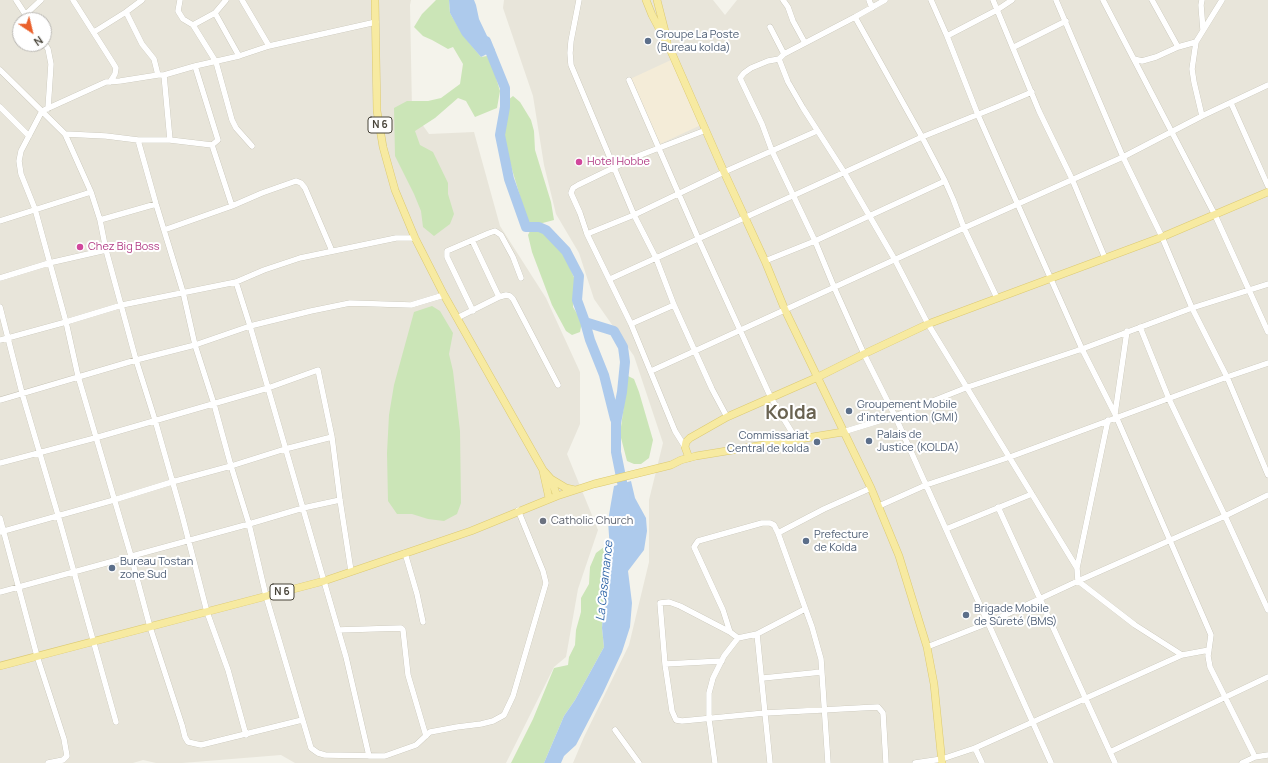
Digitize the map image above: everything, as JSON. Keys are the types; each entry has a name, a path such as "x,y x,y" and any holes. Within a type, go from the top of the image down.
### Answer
{"main road":[{"name":"N 6","path":"0,666 324,581 471,531 518,510 557,496 551,479 543,470 444,295 415,238 395,190 383,147 377,111 375,0"},
{"path":"646,0 652,15 670,49 765,261 785,310 871,488 899,556 927,647 934,684 942,761"},
{"path":"657,0 670,49"},
{"path":"689,458 685,447 686,442 690,438 727,417 818,377 928,324 1162,237 1268,192"},
{"path":"557,496 594,484 671,465 689,458 843,432"},
{"name":"N 6","path":"543,470 549,498"},
{"path":"551,479 566,488 575,490"}],"street":[{"path":"16,0 25,12"},
{"path":"28,12 41,0"},
{"path":"73,0 116,68 115,74 110,82"},
{"path":"94,32 142,0"},
{"path":"180,0 178,11 183,19 193,25 216,62 232,120 236,128 252,146"},
{"path":"193,25 215,13 226,0"},
{"path":"242,0 268,46"},
{"path":"579,0 571,41 571,65 634,215 656,258 674,305 712,389 727,417"},
{"path":"783,0 788,7 793,21 805,43"},
{"path":"788,7 790,0"},
{"path":"869,0 872,8"},
{"path":"884,0 782,57 751,68 744,72 740,78 762,124 772,151 815,241 864,354 895,416 1051,763"},
{"path":"931,0 978,115 1082,349 1116,416 1211,635 1208,656 1210,667 1255,757"},
{"path":"993,0 1014,47 1039,111 1072,179 1105,258"},
{"path":"947,36 997,10 1012,0"},
{"path":"1056,0 1123,157 1162,237 1192,308 1227,377 1268,474"},
{"path":"1103,0 1215,215 1268,332"},
{"path":"1152,0 1178,47"},
{"path":"1202,116 1192,69 1196,42 1222,0"},
{"path":"1201,2 1203,30"},
{"path":"126,12 142,44 154,59 161,75 170,140"},
{"path":"215,13 239,56"},
{"path":"856,17 945,181 954,199 964,228 997,298"},
{"path":"1014,47 1066,21"},
{"path":"45,110 106,82 161,75 239,56 268,46 376,22"},
{"path":"770,27 782,57 788,82 844,172 868,216 895,260 928,324 968,387 1076,568"},
{"path":"1134,59 1142,61 1156,57 1178,47 1196,42"},
{"path":"49,52 51,64 45,110 21,151 18,161 21,174 35,209 66,322 78,376 95,438 131,556 150,627 185,737 188,742 201,745 302,720"},
{"path":"65,134 106,136 138,140 170,140 212,145 218,140 195,66"},
{"path":"0,70 45,110 65,134 90,192 100,220 106,250 136,360 155,420 207,612 228,670 246,735"},
{"path":"629,80 678,194 740,330 772,398 796,439"},
{"path":"651,371 1123,157 1202,116 1268,85"},
{"path":"610,279 922,137 1032,92"},
{"path":"1231,103 1268,186"},
{"path":"0,107 29,136"},
{"path":"685,447 675,432 631,324 587,234 571,193 573,188 638,156 706,130"},
{"path":"587,234 634,215 724,172 818,131"},
{"path":"138,140 183,292 195,345 249,524 266,596 311,748 318,753 325,755 385,756 416,745 430,732 457,726 482,724 493,721 504,715 513,696 546,583 543,571 518,510"},
{"path":"212,145 232,206"},
{"path":"164,230 296,181 301,183 332,251"},
{"path":"765,261 815,241 945,181"},
{"path":"0,220 90,192"},
{"path":"100,220 156,204"},
{"path":"473,311 446,254 447,252 495,231 501,235 513,257 521,278"},
{"path":"0,340 122,305 236,282 264,270 300,258 396,238 415,238"},
{"path":"472,240 499,297"},
{"path":"0,278 49,263 106,250"},
{"path":"236,282 346,657 369,756"},
{"path":"843,432 895,416 968,387 1082,349 1140,326 1268,284"},
{"path":"0,400 78,376 195,345 250,326 350,303 412,305 444,295"},
{"path":"457,318 499,297 506,295 513,299 558,385"},
{"path":"631,324 674,305"},
{"path":"0,307 22,393 116,722"},
{"path":"1140,326 1169,399 1268,610"},
{"path":"1116,416 1127,331"},
{"path":"879,506 926,485 1010,457 1116,416 1169,399 1268,363"},
{"path":"0,463 214,404 268,388 318,370 332,437 351,571"},
{"path":"1108,420 1076,568 1078,581 1136,625 1182,655"},
{"path":"2,531 114,500 285,449 332,437"},
{"path":"778,533 824,509 871,488"},
{"path":"946,529 1032,494"},
{"path":"927,647 988,623 1078,581 1225,516 1268,495"},
{"path":"0,592 303,508 340,500"},
{"path":"998,507 1115,763"},
{"path":"0,518 2,531 19,586 37,656 64,739 67,756 63,760 48,763"},
{"path":"730,632 723,610 694,547 698,541 762,523 770,523 774,525 778,533 814,633 822,672 828,763"},
{"path":"405,554 417,594 423,622"},
{"path":"738,638 730,632 680,606 669,602 660,603 665,664 672,711 676,720 682,721 766,713 878,707 883,713 886,763"},
{"path":"715,763 709,719 708,694 713,678 722,661 738,638 757,634 805,610"},
{"path":"338,630 401,628 403,630 408,675 426,736"},
{"path":"757,634 763,678 770,763"},
{"path":"915,763 942,761 975,748 1085,697 1182,655 1209,650"},
{"path":"665,664 722,661"},
{"path":"763,678 822,672"},
{"path":"1110,752 1268,678"},
{"path":"615,730 639,763"},
{"path":"975,748 982,763"},
{"path":"1244,763 1255,757 1268,755"}],"shaded area":[{"path":"0,0 411,0 412,110 429,134 474,132 500,226 546,298 580,372 580,424 567,454 598,530 578,589 566,657 554,667 506,763 295,763 281,755 182,763 156,763 143,760 133,763 0,763"},
{"path":"504,0 713,0 725,15 737,0 1268,0 1268,763 573,763 584,737 629,645 649,562 649,500 663,443 634,356 594,299 579,253 556,214 544,165 533,96 503,8"},
{"path":"671,60 701,125 660,144 630,79"}],"green space":[{"path":"436,0 449,0 450,13 463,35 481,57 487,56 492,64 500,91 497,108 475,117 466,101 458,98 435,118 415,131 420,145 433,152 448,183 448,194 454,214 450,224 434,236 423,227 421,211 395,156 394,108 407,101 428,101 441,98 460,84 463,64 453,47 448,49 423,36 414,27 422,14"},
{"path":"513,96 520,102 531,120 534,131 535,150 551,202 554,220 535,225 528,223 505,146 503,134 508,100"},
{"path":"532,227 540,230 563,251 575,280 573,307 582,322 580,332 572,335 566,331 552,305 532,252 528,235"},
{"path":"432,306 440,311 453,333 449,354 453,371 460,431 461,503 457,514 444,521 428,519 412,514 397,514 388,501 387,453 389,415 394,385 414,312"},
{"path":"628,376 634,379 653,440 649,458 641,464 634,464 627,461 620,434"},
{"path":"608,544 610,550 606,571 602,628 604,647 575,700 564,716 544,763 511,763 533,719 554,668 568,665 569,657 575,645 576,630 581,612 581,598 589,584 590,567 596,553"}],"water":[{"path":"449,0 474,0 479,19 495,50 481,57 462,35 450,13"},
{"path":"631,481 635,498 646,518 647,531 644,550 628,571 632,603 630,627 622,652 576,745 564,756 561,763 544,763 564,716 575,700 604,647 602,628 606,571 610,550 608,521 614,486"}],"waterway":[{"name":"La Casamance","path":"486,41 505,88 505,107 500,135 509,179 526,227 539,227 546,230 566,251 579,276 577,300 585,322 614,331 623,347 625,362 622,392 616,423 616,452 625,497"},
{"path":"585,322 590,340 604,375 615,419"}],"place":[{"name":"Groupe La Poste (Bureau kolda)","path":"648,41"},
{"name":"Hotel Hobbe","path":"579,162"},
{"name":"Chez Big Boss","path":"80,247"},
{"name":"Groupement Mobile d'intervention (GMI)","path":"849,411"},
{"name":"Palais de Justice (KOLDA)","path":"869,441"},
{"name":"Commissariat Central de kolda","path":"817,442"},
{"name":"Catholic Church","path":"543,521"},
{"name":"Prefecture de Kolda","path":"806,541"},
{"name":"Bureau Tostan zone Sud","path":"112,568"},
{"name":"Brigade Mobile de Sûreté (BMS)","path":"966,615"}],"district":[{"name":"Kolda","path":"791,414"}]}
